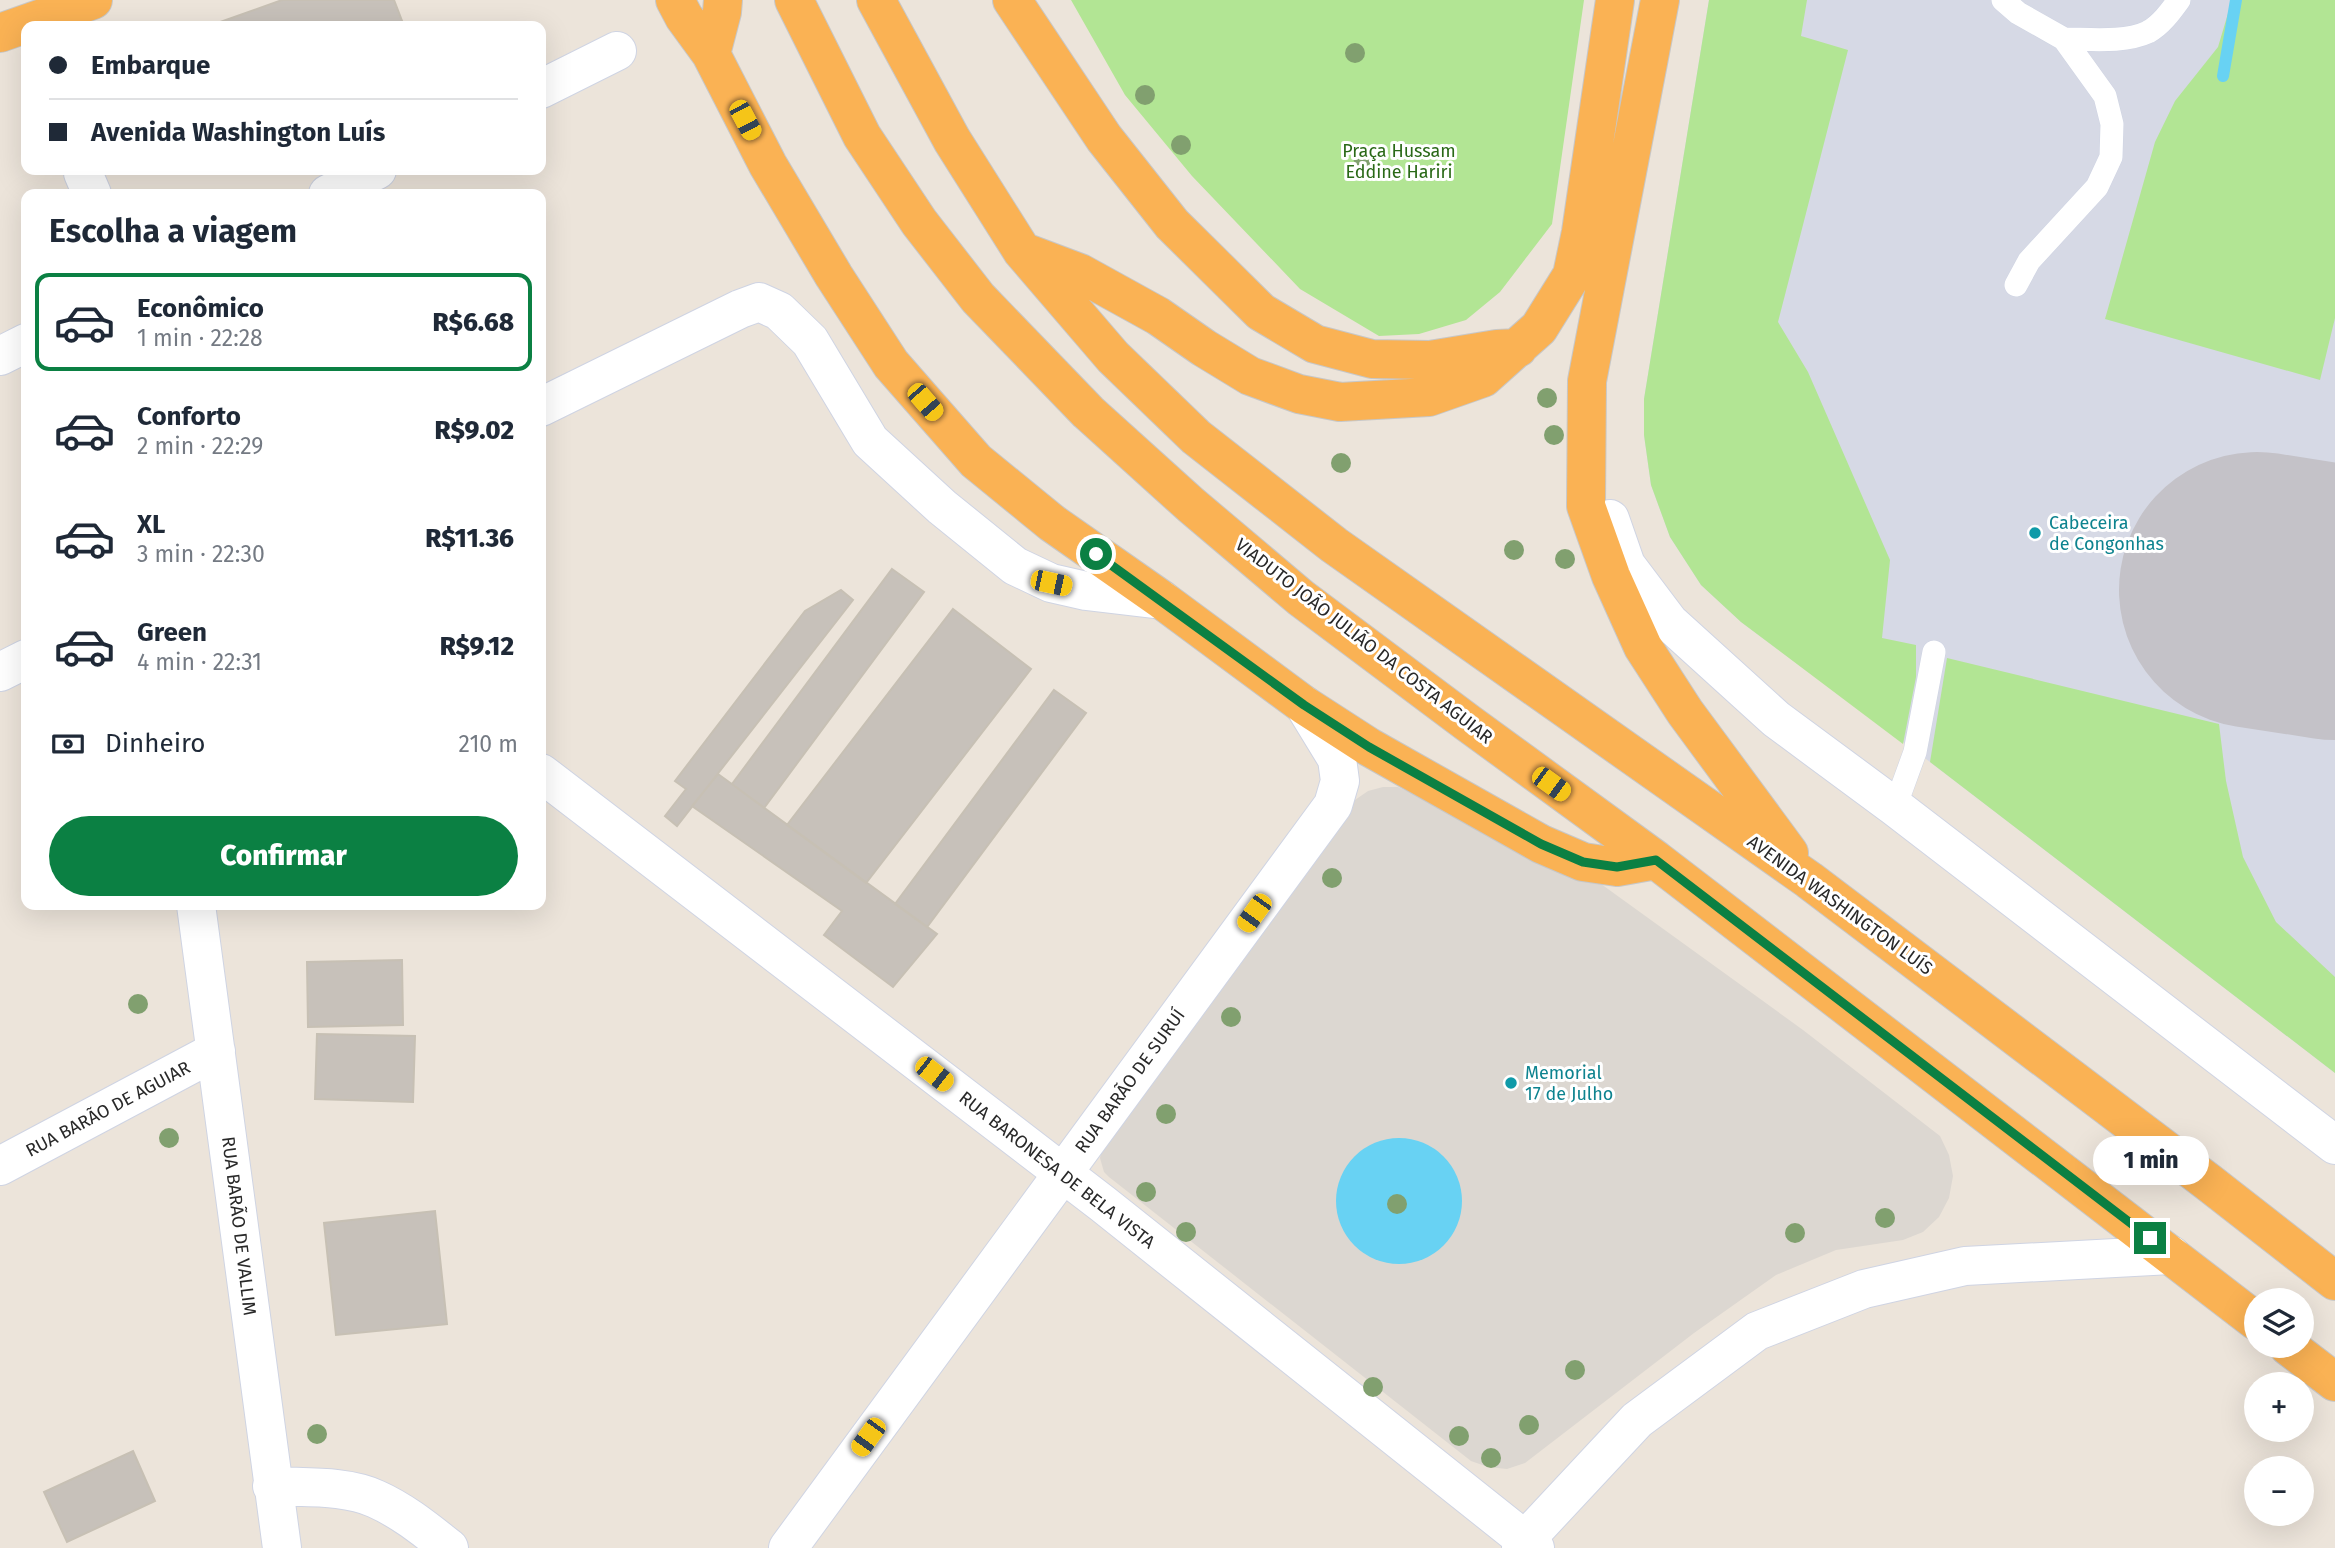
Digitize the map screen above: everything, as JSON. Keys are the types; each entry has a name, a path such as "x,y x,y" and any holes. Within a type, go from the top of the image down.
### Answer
{"highway":[{"path":"34,21 93,0"},
{"path":"675,0 711,54 768,165 834,276 891,364 975,461 1052,523 1304,705 1369,747 1541,844 1583,862 1617,867 1656,860 2244,1312"},
{"path":"711,54 723,0"},
{"name":"VIADUTO JOÃO JULIÃO DA COSTA AGUIAR","path":"794,0 862,136 919,222 978,298 1088,412 1191,505 1301,598 1656,860"},
{"path":"876,0 951,140 1022,251 1080,273 1158,316 1250,376 1298,394 1340,402 1429,397 1483,378 1539,328 1572,275 1581,232 1615,0"},
{"path":"1012,0 1104,138 1172,224 1261,312 1315,344 1372,359 1430,360 1518,348"},
{"path":"1660,0 1587,381 1586,506 1611,576 1643,647 1685,712 1809,880"},
{"path":"0,33 21,26"},
{"name":"AVENIDA WASHINGTON LUÍS","path":"1022,251 1113,357 1196,437 1334,545 1809,880 2335,1281"},
{"path":"2304,1358 2335,1382"}],"street":[{"path":"546,86 617,51"},
{"path":"338,189 367,175"},
{"path":"546,405 740,309 760,302 779,311 810,341 870,441 942,507 1015,566 1051,583 1086,591 1161,600"},
{"path":"0,356 21,346"},
{"path":"1587,381 1598,484 1626,565 1669,622 1712,664 1776,719 1895,807 2335,1145"},
{"path":"0,672 21,662"},
{"name":"RUA BARÃO DE SURUÍ","path":"788,1548 1333,805 1340,782 1337,759 1304,705"},
{"name":"RUA BARONESA DE BELA VISTA","path":"546,777 1062,1173 1527,1545"},
{"name":"RUA BARÃO DE VALLIM","path":"197,910 282,1548"},
{"name":"RUA BARÃO DE AGUIAR","path":"0,1166 216,1051"},
{"path":"1527,1545 1637,1419 1757,1331 1864,1289 1965,1266 2171,1255"},
{"path":"272,1486 346,1491 374,1498 414,1520 449,1548"}],"lane":[{"path":"2003,0 2018,13 2064,39 2105,96 2112,124 2111,157 2097,187 2029,261 2016,285"},
{"path":"2064,39 2115,39 2147,32 2168,16 2179,0"},
{"path":"1895,807 1915,752 1934,652"}],"shaded area":[{"path":"1709,0 2335,0 2335,1073 1930,762 1741,622 1701,585 1670,537 1651,485 1644,435 1644,399"},
{"name":"Memorial 17 de Julho","path":"1398,787 1590,876 1803,1030 1940,1136 1949,1155 1953,1176 1949,1198 1939,1217 1923,1232 1903,1240 1836,1250 1776,1275 1694,1333 1525,1463 1507,1469 1488,1467 1471,1461 1109,1177 1104,1172 1100,1158 1102,1150 1355,800 1368,791"}],"green space":[{"name":"Praça Hussam Eddine Hariri","path":"1071,0 1584,0 1552,224 1500,292 1466,320 1419,334 1379,336 1300,289 1192,176 1125,95"},
{"path":"1709,0 1807,0 1801,36 1848,50 1778,322 1808,372 1890,560 1882,638 1916,645 1916,677 1903,744 1741,622 1701,585 1670,537 1651,485 1644,435 1644,399"},
{"path":"2232,0 2335,0 2335,318 2320,380 2105,319 2155,142 2175,101 2218,47"},
{"path":"1947,658 2219,724 2226,781 2243,857 2276,922 2335,977 2335,1073 1930,762"}],"water":[{"path":"1399,1138 1423,1143 1443,1157 1457,1177 1462,1201 1457,1225 1443,1245 1423,1259 1399,1264 1375,1259 1355,1245 1341,1225 1336,1201 1341,1177 1355,1157 1375,1143"}],"building":[{"path":"282,0 394,0 402,21 223,21"},
{"path":"892,569 924,592 764,808 732,784"},
{"path":"841,590 853,600 677,826 665,816 686,789 675,781 805,611"},
{"path":"953,609 1031,669 866,883 787,825"},
{"path":"1054,690 1086,713 927,927 895,904"},
{"path":"718,774 937,934 893,987 824,935 842,911 692,806"},
{"path":"402,960 403,1025 308,1027 307,962"},
{"path":"317,1034 415,1036 413,1102 315,1099"},
{"path":"435,1211 447,1324 336,1335 324,1223"},
{"path":"133,1451 155,1501 67,1542 44,1492"}],"waterway":[{"path":"2223,76 2236,0"}],"runway":[{"path":"2257,590 2335,602"}],"place":[{"name":"Cabeceira de Congonhas","path":"2035,533"},
{"name":"Memorial 17 de Julho","path":"1511,1083"}],"route":[{"path":"1096,554 1304,705 1369,747 1541,844 1583,862 1617,867 1656,860 2150,1238"}]}
